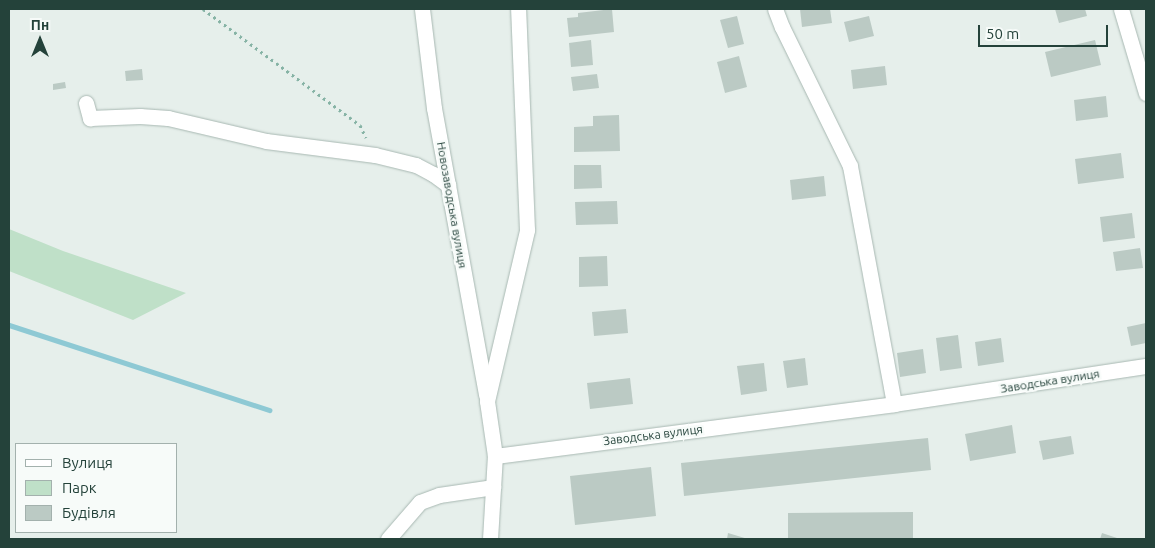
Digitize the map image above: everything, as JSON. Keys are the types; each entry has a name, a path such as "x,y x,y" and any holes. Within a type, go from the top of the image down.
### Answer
{"street":[{"name":"Новозаводська вулиця","path":"422,9 434,108 487,401 495,456"},
{"name":"Новозаводська вулиця","path":"487,401 527,230 518,9"},
{"path":"775,9 850,166 894,404"},
{"path":"1121,9 1146,93"},
{"path":"86,103 90,118 140,116 168,118 266,141 375,155 416,166 433,174 448,185"},
{"name":"Заводська вулиця","path":"495,456 894,404 1146,366"},
{"path":"490,539 495,456"},
{"path":"388,539 420,502 439,495 493,487"}],"path":[{"path":"203,9 360,125 375,155"}],"green space":[{"path":"9,229 63,251 186,293 133,320 9,271"}],"building":[{"path":"612,9 614,32 569,37 567,18 578,17 578,13"},
{"path":"800,9 830,9 832,23 802,27"},
{"path":"1055,9 1085,9 1087,16 1059,23"},
{"path":"737,16 744,44 728,48 720,20"},
{"path":"869,16 874,36 849,42 844,22"},
{"path":"591,40 593,65 571,67 569,43"},
{"path":"1095,40 1101,65 1051,77 1045,52"},
{"path":"739,56 747,87 725,93 717,62"},
{"path":"885,66 887,85 853,89 851,70"},
{"path":"142,69 143,80 126,81 125,71"},
{"path":"597,74 599,88 573,91 571,77"},
{"path":"65,82 66,88 53,90 53,84"},
{"path":"1106,96 1108,117 1076,121 1074,100"},
{"path":"619,115 620,151 574,152 574,127 593,126 593,116"},
{"path":"1121,153 1124,178 1078,184 1075,159"},
{"path":"574,165 601,165 602,188 574,189"},
{"path":"824,176 826,196 792,200 790,180"},
{"path":"617,201 618,224 576,225 575,202"},
{"path":"1132,213 1135,238 1103,242 1100,217"},
{"path":"1140,248 1143,268 1116,271 1113,252"},
{"path":"607,256 608,286 579,287 579,257"},
{"path":"626,309 628,333 594,336 592,312"},
{"path":"1146,323 1146,343 1131,346 1127,327"},
{"path":"958,335 962,368 940,371 936,338"},
{"path":"1001,338 1004,362 978,366 975,342"},
{"path":"923,349 926,373 900,377 897,353"},
{"path":"805,358 808,385 787,388 783,361"},
{"path":"764,363 767,391 741,395 737,366"},
{"path":"630,378 633,404 590,409 587,383"},
{"path":"1012,425 1016,453 970,461 965,434"},
{"path":"1071,436 1074,454 1043,460 1039,441"},
{"path":"928,438 931,470 684,496 681,463"},
{"path":"651,467 656,516 575,525 570,476"},
{"path":"913,512 913,539 788,539 788,513"},
{"path":"728,533 748,539 727,539"},
{"path":"1102,533 1120,539 1100,539"}],"waterway":[{"path":"9,325 269,410"}]}
